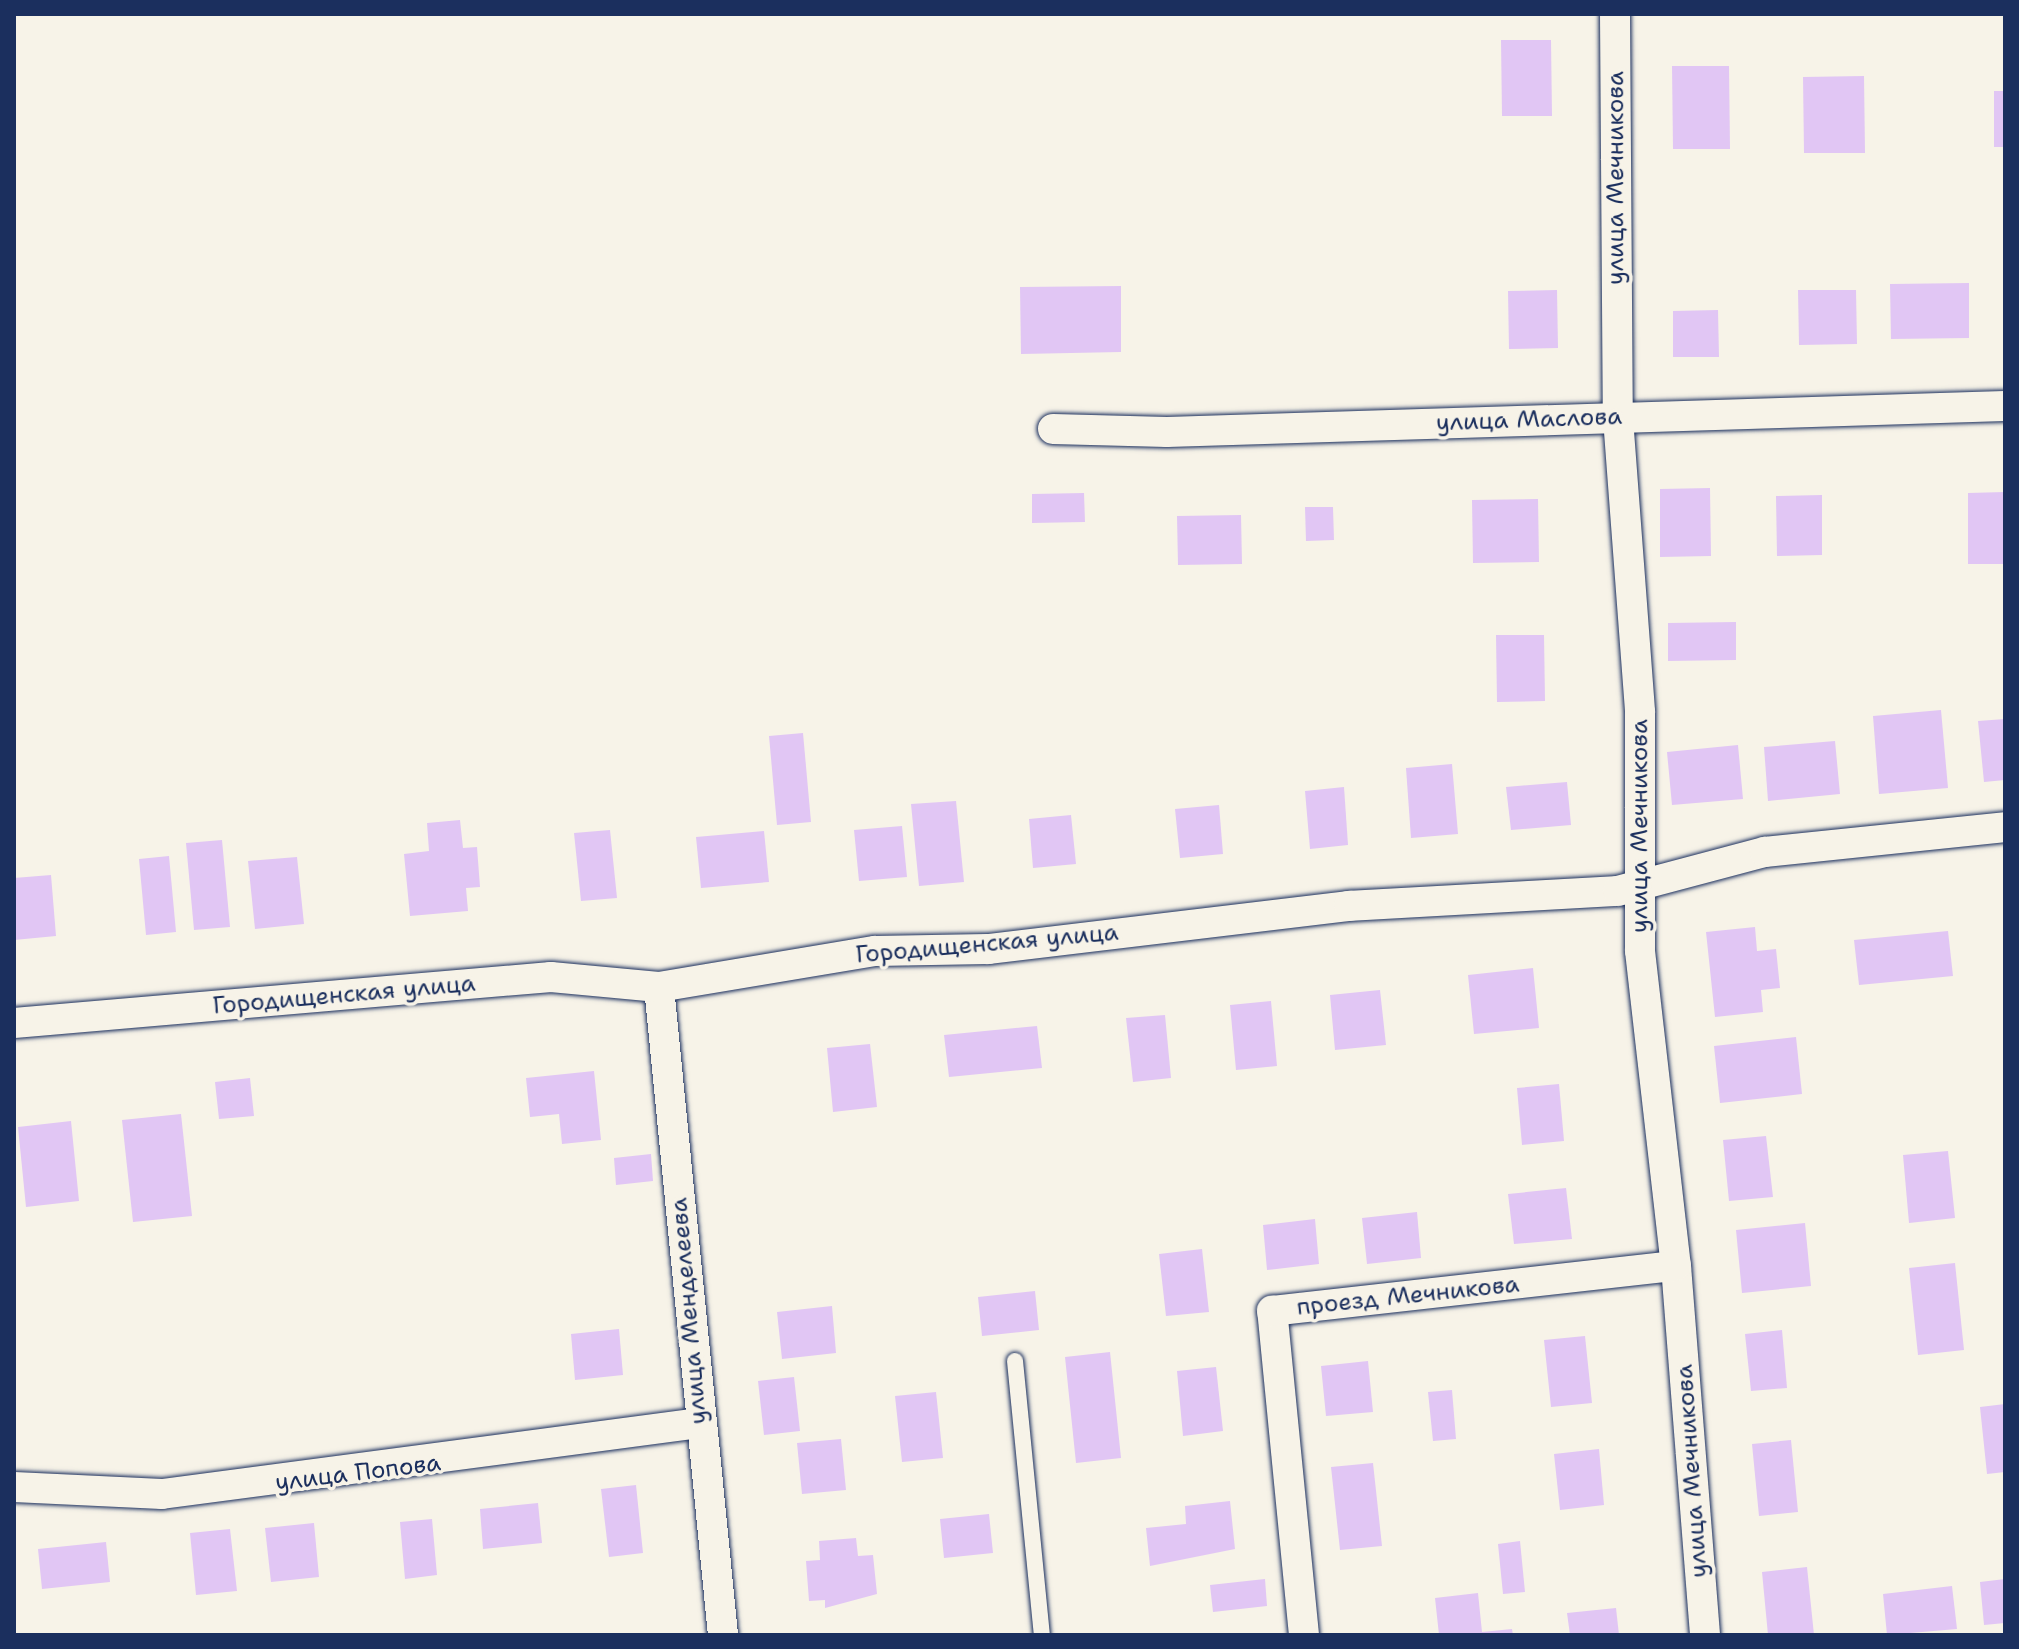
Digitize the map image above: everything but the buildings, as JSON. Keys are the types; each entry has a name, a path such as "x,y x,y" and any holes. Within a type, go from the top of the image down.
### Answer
{"street":[{"name":"улица Мечникова","path":"1615,14 1618,418 1640,712 1640,951 1676,1266 1705,1635"},
{"name":"улица Маслова","path":"1053,429 1167,432 2005,406"},
{"name":"Городищенская улица","path":"14,1023 551,977 659,987 875,951 988,949 1349,906 1527,899 1641,884 1765,852 2005,827"},
{"name":"улица Менделеева","path":"659,987 723,1635"},
{"name":"проезд Мечникова","path":"1304,1635 1272,1311 1676,1266"},
{"name":"улица Попова","path":"14,1487 162,1494 700,1423"}],"lane":[{"path":"1015,1361 1042,1635"}]}
